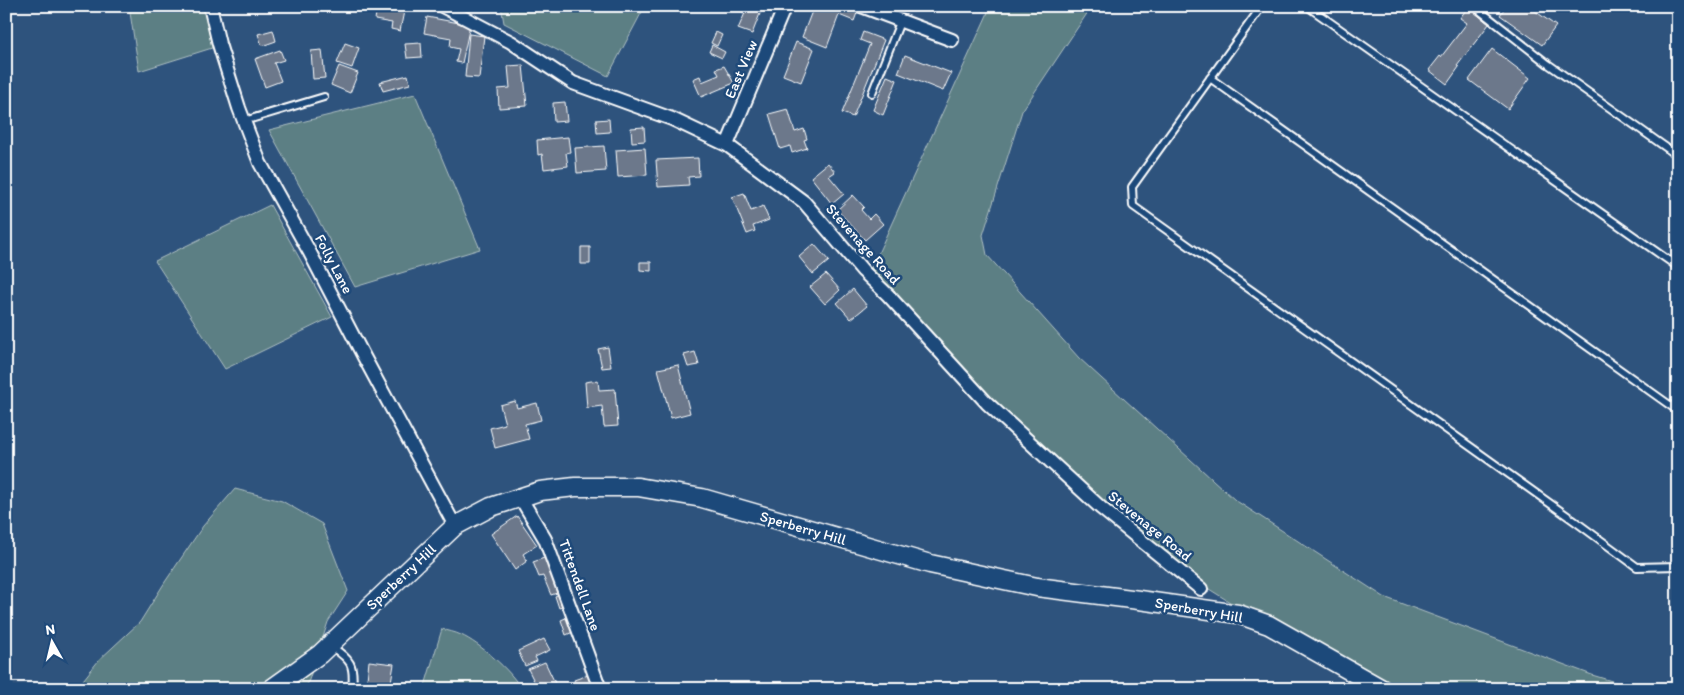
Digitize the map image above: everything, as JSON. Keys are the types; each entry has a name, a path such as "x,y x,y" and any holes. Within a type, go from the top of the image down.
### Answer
{"street":[{"name":"Folly Lane","path":"210,6 219,44 260,163 309,251 364,358 455,526"},
{"name":"Stevenage Road","path":"442,6 511,42 572,83 672,119 727,145 804,202 864,271 987,403 1101,508 1201,589"},
{"name":"East View","path":"727,145 785,6"},
{"path":"861,6 952,40"},
{"name":"Sperberry Hill","path":"271,689 320,654 455,526 491,507 540,491 574,487 638,487 702,498 930,564 1037,587 1238,614 1269,625 1382,689"},
{"name":"Tittendell Lane","path":"520,497 545,539 600,689"}],"lane":[{"path":"1262,6 1132,187 1133,206 1568,516 1636,567 1678,566"},
{"path":"1307,6 1678,267"},
{"path":"1474,6 1548,64 1678,156"},
{"path":"872,93 900,22"},
{"path":"1210,78 1678,410"},
{"path":"244,121 324,97"},
{"path":"330,645 348,658 354,672 352,689"}],"green space":[{"path":"129,6 204,6 212,48 139,71"},
{"path":"501,6 645,6 608,76 504,23"},
{"path":"989,6 1092,6 1022,111 983,235 987,255 1079,358 1235,500 1384,597 1592,675 1638,689 1396,689 1269,619 1241,609 1209,589 1104,504 1002,408 982,393 870,271 987,15"},
{"path":"415,94 480,249 355,287 269,130"},
{"path":"270,205 332,317 225,369 155,261"},
{"path":"235,489 282,501 322,524 348,591 328,622 306,689 76,689 99,660 140,622 203,526"},
{"path":"442,629 461,635 486,651 503,666 521,689 424,689"}],"building":[{"path":"377,6 404,11 400,31 391,29 392,23 375,20"},
{"path":"740,6 763,6 752,34 738,29 745,13 738,10"},
{"path":"814,6 840,6 857,13 854,21 839,15 827,47 802,37"},
{"path":"969,6 985,6 983,11"},
{"path":"1506,6 1528,6 1556,26 1542,45 1500,15"},
{"path":"1468,7 1489,24 1457,66 1459,67 1447,84 1429,70 1467,23 1460,18"},
{"path":"427,17 470,25 462,63 456,62 459,49 450,47 451,38 424,33"},
{"path":"273,30 276,41 262,46 258,34"},
{"path":"716,32 722,35 717,46 711,43"},
{"path":"863,32 884,40 853,117 842,113 870,44 860,40"},
{"path":"469,34 484,36 479,78 465,77"},
{"path":"796,42 814,49 801,82 783,75"},
{"path":"345,43 359,48 352,68 337,63"},
{"path":"421,43 422,57 407,58 405,44"},
{"path":"712,45 725,52 722,58 709,52"},
{"path":"1492,49 1530,78 1508,109 1469,80"},
{"path":"280,50 284,60 274,63 281,81 265,87 255,59"},
{"path":"322,50 325,78 313,79 311,51"},
{"path":"905,55 951,73 943,91 898,73"},
{"path":"523,65 527,106 499,108 498,89 510,88 508,66"},
{"path":"339,66 358,73 350,93 331,85"},
{"path":"724,66 734,83 701,97 693,79 700,76 702,82 719,75 716,69"},
{"path":"408,75 410,84 383,91 380,82"},
{"path":"887,76 897,80 883,115 873,110"},
{"path":"565,102 567,121 554,122 553,103"},
{"path":"788,109 795,132 804,129 807,139 804,140 807,148 792,153 790,146 780,149 769,114"},
{"path":"609,119 610,132 597,133 596,120"},
{"path":"644,127 645,141 632,142 631,128"},
{"path":"568,137 570,152 566,153 568,166 544,169 542,154 538,155 537,140"},
{"path":"604,146 606,171 577,173 575,148"},
{"path":"645,148 647,175 618,177 616,150"},
{"path":"698,158 699,176 688,177 689,185 658,187 656,160"},
{"path":"828,163 835,172 829,176 844,194 832,204 811,177"},
{"path":"744,193 751,211 763,206 769,220 753,226 755,231 747,234 732,197"},
{"path":"853,195 864,207 861,210 869,219 874,214 883,224 865,240 837,210"},
{"path":"814,244 829,261 813,274 799,257"},
{"path":"581,247 590,247 590,264 581,264"},
{"path":"640,262 651,262 651,271 640,270"},
{"path":"826,274 840,290 825,304 810,287"},
{"path":"853,289 867,306 851,319 837,303"},
{"path":"608,347 611,367 602,368 598,349"},
{"path":"695,352 699,365 688,367 684,355"},
{"path":"678,365 690,413 671,418 658,369"},
{"path":"598,380 599,390 615,389 618,426 604,427 602,406 587,408 585,382"},
{"path":"515,401 517,408 537,403 541,420 525,424 529,439 495,448 490,428 505,424 500,405"},
{"path":"517,516 537,545 523,554 527,561 515,570 491,534"},
{"path":"547,557 560,592 551,595 543,576 539,577 533,562"},
{"path":"559,594 564,606 559,608 555,596"},
{"path":"568,617 573,632 566,635 561,620"},
{"path":"544,639 550,650 535,657 537,661 525,666 518,651"},
{"path":"369,661 394,664 391,682 402,683 401,689 366,689"},
{"path":"545,662 555,683 547,687 548,689 538,689 528,669"},
{"path":"591,674 595,686 587,689 578,689 574,680"}]}
